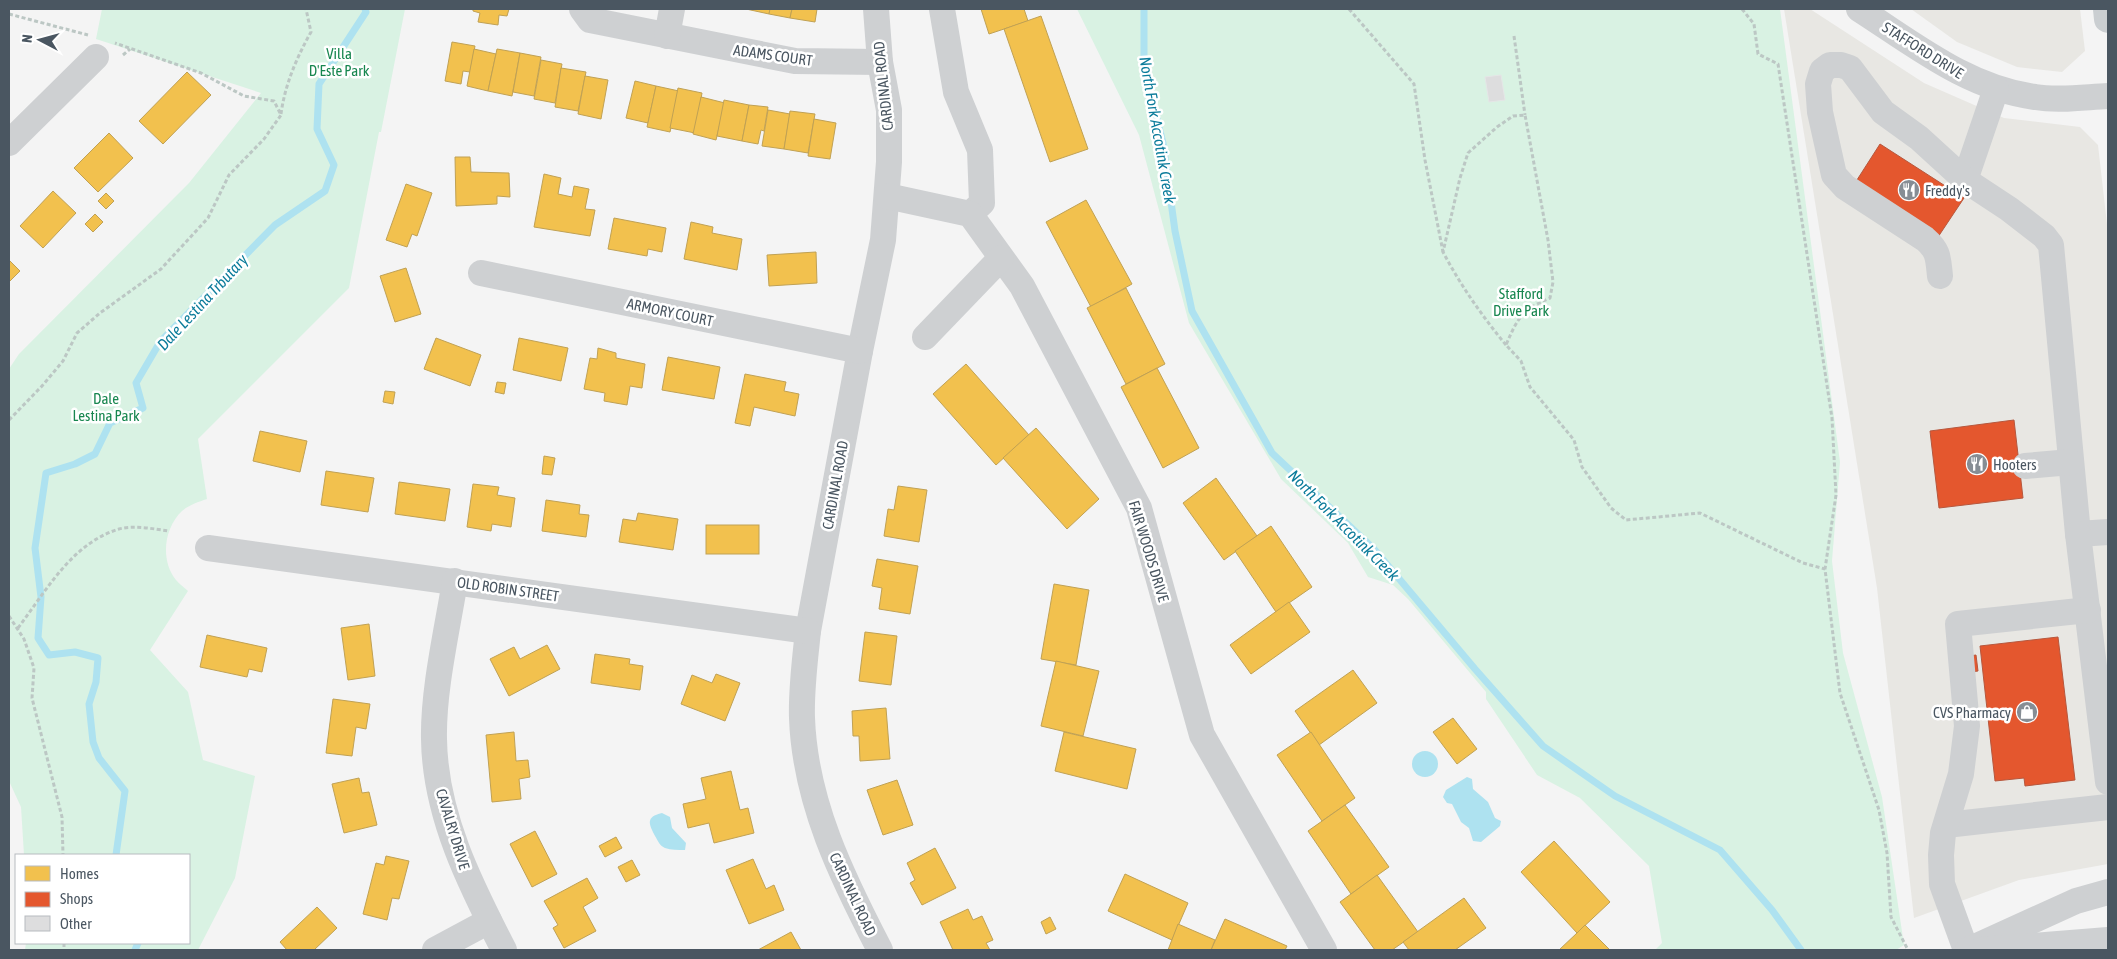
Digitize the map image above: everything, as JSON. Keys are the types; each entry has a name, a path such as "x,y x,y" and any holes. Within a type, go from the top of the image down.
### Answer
{"main road":[{"path":"2107,9 2108,19"}],"street":[{"name":"ADAMS COURT","path":"582,9 590,20 795,61 880,62"},
{"path":"667,36 672,9"},
{"name":"CARDINAL ROAD","path":"876,9 880,62 889,110 887,196 883,240 860,351 808,632 803,673 802,718 808,770 820,820 834,854 880,950"},
{"path":"887,196 970,214 982,203 980,150 956,92 942,9"},
{"name":"STAFFORD DRIVE","path":"1859,9 1950,68 1970,79 1996,89 2037,98 2108,96"},
{"path":"9,143 97,44"},
{"path":"1940,276 1935,248 1925,239 1845,187 1834,175 1820,112 1818,84 1822,71 1830,65 1840,64 1850,68 1882,112 1919,138 1965,180 2009,209 2044,236 2051,245 2078,534 2108,782"},
{"path":"1965,180 1996,89"},
{"name":"FAIR WOODS DRIVE","path":"970,214 1022,286 1139,508 1202,736 1324,950"},
{"path":"926,337 1001,258"},
{"name":"ARMORY COURT","path":"481,274 860,351"},
{"path":"2025,466 2071,462"},
{"path":"2078,534 2108,532"},
{"name":"OLD ROBIN STREET","path":"208,548 455,581 808,632"},
{"name":"CAVALRY DRIVE","path":"455,581 434,710 435,763 441,798 451,834 468,878 504,950"},
{"path":"2088,610 1958,624 1967,726 1961,774 1943,833 1941,855 1942,884 1967,950 2076,901 2108,892"},
{"path":"1946,825 2108,807"},
{"path":"434,950 489,921"},
{"path":"1979,950 2079,944 2108,940"}],"path":[{"path":"9,420 58,368 77,333 100,313 161,269 208,218 229,176 264,139 281,115 284,94 301,50 311,32 306,9"},
{"path":"1350,9 1414,84 1425,160 1443,252 1458,280 1486,321 1521,361 1530,387 1574,440 1582,467 1611,508 1626,520 1700,513 1803,563 1824,570"},
{"path":"1742,9 1754,24 1758,54 1778,64 1832,418 1836,495 1824,570 1840,693 1879,810 1887,853 1891,916 1908,950"},
{"path":"9,14 97,44 130,48 200,72 244,96 274,101 281,115"},
{"path":"1506,345 1515,324 1530,306 1550,298 1553,282 1548,240 1525,115 1514,36"},
{"path":"123,54 130,48"},
{"path":"1443,252 1460,178 1468,153 1480,140 1513,116 1525,115"},
{"path":"18,628 70,559 92,541 120,529 146,528 169,531"},
{"path":"9,616 18,628 34,668 32,698 62,817 63,854"}],"shaded area":[{"path":"1784,9 1810,9 1924,83 2004,118 2080,127 2098,145 2108,233 2108,864 2019,880 1914,918 1877,588"},
{"path":"1911,9 2080,9 2085,51 2062,72 2017,67 1957,42"}],"green space":[{"name":"Dale Lestina Park","path":"102,9 405,9 349,288 198,439 207,499 191,505 182,511 171,526 166,544 166,554 171,572 176,580 188,591 150,650 188,692 203,760 255,776 235,878 198,950 25,950 26,944 190,944 190,854 24,854 21,807 9,781 9,369 19,354 189,183 261,93 96,39"},
{"name":"Stafford Drive Park","path":"1077,9 1780,9 1840,462 1832,561 1843,653 1882,797 1904,945 1896,950 1655,950 1662,943 1649,866 1580,798 1537,775 1486,699 1486,692 1408,599 1393,585 1368,577 1348,543 1281,479 1189,323 1139,135"}],"water":[{"path":"1425,751 1434,755 1438,764 1434,773 1425,777 1416,773 1412,764 1416,755"},
{"path":"1467,777 1472,779 1473,789 1488,802 1495,818 1501,821 1500,826 1481,842 1473,841 1469,828 1461,822 1452,804 1447,803 1443,797 1446,790"},
{"path":"662,813 670,817 672,828 686,843 685,850 665,848 658,841 650,822 653,817"}],"building: Homes":[{"path":"473,9 509,9 507,16 499,15 498,25 478,22 480,13 473,11"},
{"path":"746,9 770,9 769,14"},
{"path":"770,9 792,9 790,18 769,14"},
{"path":"792,9 817,9 815,22 790,18"},
{"path":"981,9 1024,9 1028,21 989,34"},
{"path":"1041,16 1088,149 1050,162 1004,29"},
{"path":"452,42 475,46 470,72 463,71 461,84 445,81"},
{"path":"474,49 496,54 488,91 467,86"},
{"path":"497,49 520,53 512,96 488,91"},
{"path":"520,53 541,57 534,96 513,92"},
{"path":"541,60 562,64 555,103 534,99"},
{"path":"561,68 586,72 578,111 555,107"},
{"path":"187,72 211,95 163,144 139,121"},
{"path":"585,76 608,80 601,119 578,114"},
{"path":"635,81 656,86 648,123 626,118"},
{"path":"656,86 679,91 670,132 647,127"},
{"path":"678,88 702,93 695,133 670,128"},
{"path":"701,97 725,103 716,140 693,134"},
{"path":"724,100 749,105 742,141 717,136"},
{"path":"749,105 768,107 764,131 761,130 758,144 742,141"},
{"path":"768,110 790,114 784,149 762,146"},
{"path":"790,111 815,114 808,153 784,149"},
{"path":"814,119 836,123 830,159 808,156"},
{"path":"109,133 133,158 98,192 74,168"},
{"path":"455,157 470,157 471,172 509,173 510,197 497,196 497,204 456,206"},
{"path":"544,174 561,178 558,194 572,197 574,186 589,189 585,209 595,210 590,236 534,227"},
{"path":"406,184 432,193 417,236 412,234 407,247 386,240"},
{"path":"53,191 76,213 43,248 20,226"},
{"path":"106,193 114,201 106,209 98,201"},
{"path":"1086,200 1132,284 1091,307 1046,222"},
{"path":"95,214 103,222 93,232 85,224"},
{"path":"614,218 666,228 662,252 648,249 647,256 608,249"},
{"path":"691,222 713,227 712,233 742,239 737,270 684,259"},
{"path":"816,252 817,283 769,286 767,255"},
{"path":"9,260 20,271 9,282"},
{"path":"406,268 421,314 395,322 380,276"},
{"path":"1126,288 1165,364 1126,384 1087,308"},
{"path":"436,338 481,355 470,386 424,369"},
{"path":"519,338 568,348 561,381 513,370"},
{"path":"598,348 616,353 616,358 645,364 642,388 630,386 627,405 604,401 605,393 584,389 590,358 597,359"},
{"path":"668,357 720,367 714,399 662,390"},
{"path":"966,364 1029,435 996,465 933,394"},
{"path":"1157,368 1199,448 1163,468 1121,387"},
{"path":"745,374 786,382 784,391 799,394 795,416 754,407 750,426 735,423"},
{"path":"497,382 506,383 504,394 495,392"},
{"path":"385,391 395,392 393,404 383,402"},
{"path":"1036,428 1099,499 1067,529 1003,458"},
{"path":"260,431 307,441 300,472 253,461"},
{"path":"544,456 555,458 552,475 542,474"},
{"path":"326,471 374,478 368,512 321,505"},
{"path":"1216,478 1257,536 1224,560 1183,503"},
{"path":"399,482 450,489 445,521 395,514"},
{"path":"473,484 499,487 497,495 515,498 511,527 492,524 491,531 467,527"},
{"path":"898,486 927,490 919,542 884,536 888,509 894,510"},
{"path":"546,500 580,505 579,514 589,515 586,537 542,531"},
{"path":"638,513 678,519 673,550 619,542 623,519 636,521"},
{"path":"706,525 759,525 759,554 706,554"},
{"path":"1271,526 1312,587 1276,612 1235,551"},
{"path":"877,559 918,566 910,614 879,609 882,588 872,586"},
{"path":"1054,584 1089,590 1076,665 1041,659"},
{"path":"1289,602 1310,632 1251,674 1230,645"},
{"path":"369,624 375,676 348,680 341,628"},
{"path":"865,632 897,636 891,685 859,681"},
{"path":"207,635 267,648 262,672 249,669 247,677 200,667"},
{"path":"547,645 560,669 509,696 490,659 514,647 520,659"},
{"path":"595,654 630,659 629,664 643,666 640,690 591,683"},
{"path":"1056,661 1099,671 1083,736 1041,726"},
{"path":"1353,670 1377,703 1319,745 1295,711"},
{"path":"716,674 740,683 725,721 681,704 692,675 712,683"},
{"path":"333,699 370,704 366,729 356,727 352,756 326,753"},
{"path":"886,708 890,759 860,761 859,736 853,736 852,711"},
{"path":"1453,718 1477,749 1457,764 1433,732"},
{"path":"514,732 516,761 528,760 530,777 519,779 521,799 492,802 486,735"},
{"path":"1064,732 1136,749 1127,789 1055,771"},
{"path":"1311,732 1355,798 1322,821 1277,755"},
{"path":"731,771 740,810 748,808 754,833 714,843 709,823 688,828 683,804 706,799 701,778"},
{"path":"359,778 362,793 369,792 377,825 344,833 332,784"},
{"path":"897,780 913,825 883,835 867,790"},
{"path":"1345,805 1389,867 1351,894 1308,831"},
{"path":"535,831 557,874 532,887 510,844"},
{"path":"616,837 622,848 605,857 599,846"},
{"path":"1554,841 1610,902 1577,933 1521,872"},
{"path":"935,848 956,888 922,905 910,883 915,880 907,863"},
{"path":"386,856 409,861 399,899 392,898 387,920 363,914 376,863 384,865"},
{"path":"753,859 766,889 774,885 784,910 749,924 726,870"},
{"path":"632,860 640,875 626,882 618,867"},
{"path":"1125,874 1188,903 1172,940 1108,911"},
{"path":"1377,875 1418,932 1392,950 1375,950 1340,902"},
{"path":"587,878 598,898 583,907 596,931 564,948 553,928 558,925 544,901"},
{"path":"1464,898 1486,928 1455,950 1409,950 1403,942"},
{"path":"317,907 337,928 314,950 287,950 280,942"},
{"path":"968,909 973,920 982,916 993,940 986,943 990,950 953,950 940,922"},
{"path":"1050,917 1056,929 1046,934 1041,922"},
{"path":"1225,919 1287,946 1285,950 1211,950"},
{"path":"1178,924 1215,940 1211,950 1168,950"},
{"path":"1585,925 1610,950 1559,950 1577,933"},
{"path":"791,932 801,950 758,950"}],"building: Shops":[{"name":"Freddy's","path":"1880,144 1964,198 1938,237 1855,183"},
{"name":"Hooters","path":"2014,420 2023,498 1939,508 1930,431"},
{"name":"CVS Pharmacy","path":"2058,637 2075,780 2025,786 2024,778 1995,781 1980,646"},
{"path":"1976,655 1978,671 1965,673 1963,657"}],"building: Other":[{"path":"1501,75 1505,100 1489,102 1485,77"}],"waterway":[{"name":"Dale Lestina Trbutary","path":"116,854 125,791 99,758 93,742 89,704 96,682 98,658 75,652 49,655 38,638 41,597 35,548 46,473 75,464 95,454 110,423 143,408 136,383 160,342 275,225 325,191 334,165 317,129 319,84 366,12 365,9"},
{"name":"North Fork Accotink Creek","path":"1144,9 1144,67 1163,143 1175,231 1192,311 1272,453 1374,549 1543,746 1615,796 1720,850 1772,910 1801,950"},
{"name":"Dale Lestina Trbutary","path":"135,950 138,944"}],"place":[{"name":"Freddy's","path":"1909,190"},
{"name":"Hooters","path":"1977,464"},
{"name":"CVS Pharmacy","path":"2027,712"}],"park label":[{"name":"Villa D'Este Park","path":"339,62"}]}
